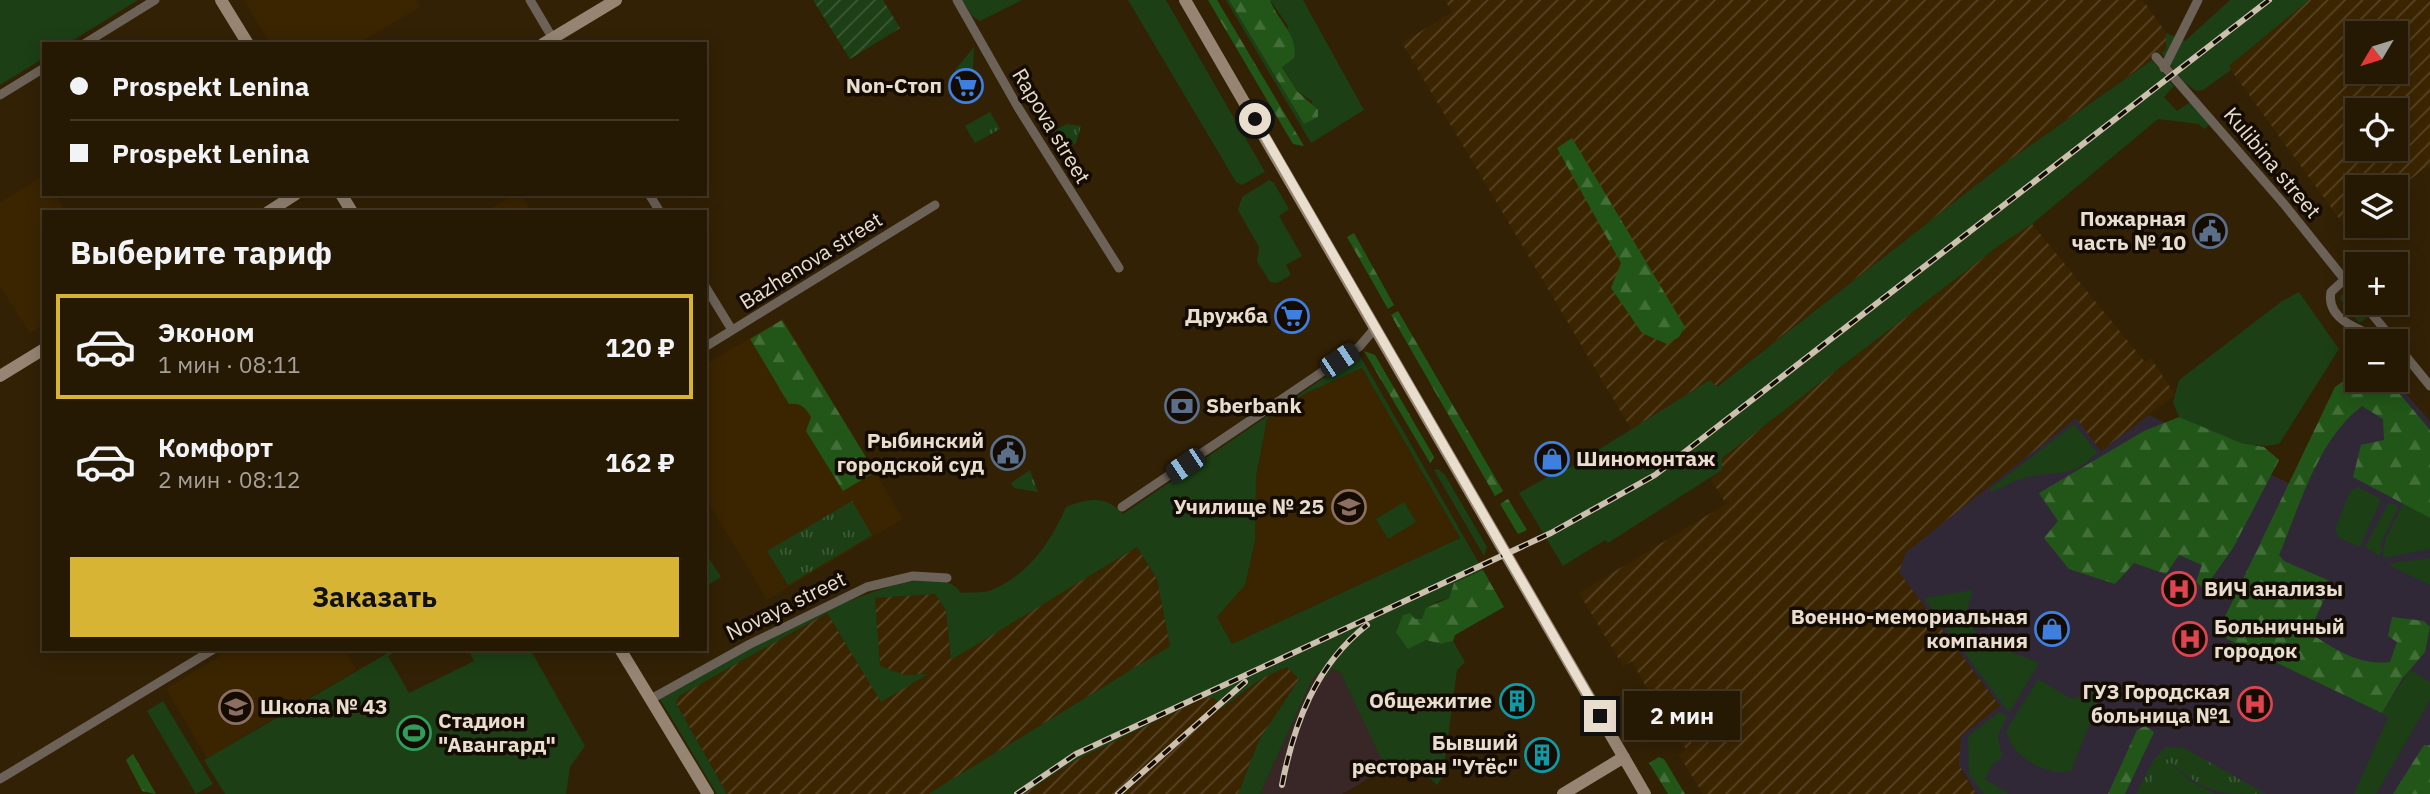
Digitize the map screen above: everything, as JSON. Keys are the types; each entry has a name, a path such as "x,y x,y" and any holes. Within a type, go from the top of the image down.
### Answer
{"main road":[{"path":"221,0 247,42"},
{"path":"551,42 615,0"},
{"path":"1185,0 1645,794"},
{"path":"271,210 293,196"},
{"path":"0,376 42,350"},
{"path":"621,651 705,790 690,794"},
{"path":"1563,794 1624,757"}],"street":[{"path":"87,42 156,0"},
{"path":"530,0 551,42"},
{"name":"Rapova street","path":"957,0 1020,109 1119,268"},
{"path":"2164,68 2199,0"},
{"name":"Kulibina street","path":"2156,57 2205,111 2345,279"},
{"path":"0,95 42,69"},
{"name":"Bazhenova street","path":"707,345 935,205"},
{"path":"2345,279 2331,292 2333,307 2351,326 2358,329"},
{"path":"707,289 732,330"},
{"path":"2373,315 2384,329"},
{"path":"1122,507 1359,347 1376,327"},
{"path":"2408,359 2430,386"},
{"name":"Novaya street","path":"651,699 750,644 867,587 913,576 947,578"},
{"path":"0,779 211,651"}],"shaded area":[{"path":"244,0 417,0 420,7 360,42 269,42"},
{"path":"1445,0 2143,0 2166,33 2166,49 1998,168 1716,387 1710,380 1631,429 1402,43 1452,12"},
{"path":"2309,0 2430,0 2430,168 2428,166 2408,181 2408,175 2345,175 2345,227 2228,66"},
{"path":"42,177 42,196 56,196 65,210 42,210 42,326 30,333 0,287 0,202"},
{"path":"511,196 522,196 531,210 488,210"},
{"path":"2032,224 2145,362 2151,358 2175,395 2101,451 2076,419 1899,572 2001,706 1961,771 1977,794 1703,794 1679,755 1686,749 1658,709 1632,661 1623,666 1579,593 1726,504 1711,479 1722,470 1722,458 2001,244"},
{"path":"783,318 903,519 767,600 707,500 707,364"},
{"name":"Училище № 25","path":"1362,368 1460,538 1232,644 1217,617 1245,585 1255,541 1256,477 1267,419 1306,393"},
{"name":"Больничный городок","path":"2345,381 2345,392 2405,392 2430,421 2430,794 1977,794 1959,765 1961,736 2000,706 1899,572 1906,552 2076,418 2101,451 2149,415 2292,485"},
{"path":"1137,547 1157,579 1170,646 928,794 727,794 676,703 679,696 827,613 882,701 926,674 905,675 880,666 875,598 935,594 946,610 951,659"},
{"name":"Школа № 43","path":"227,651 345,651 357,670 207,758 166,689"},
{"path":"1287,667 1299,679 1259,740 1238,794 1024,794 1072,762 1203,698 1215,698 1223,707 1262,678"},
{"path":"1332,669 1340,672 1387,768 1342,794 1260,794 1311,682 1318,672 1326,677"}],"green space":[{"path":"0,0 138,0 70,42 42,42 42,59 0,85"},
{"path":"813,0 883,0 900,28 850,59"},
{"path":"962,0 1022,0 980,21 972,16"},
{"path":"1128,0 1166,0 1265,172 1242,185 1236,182"},
{"path":"1208,0 1217,0 1304,146 1293,144"},
{"path":"1226,0 1229,0 1304,124 1312,101 1297,91 1282,66 1288,26 1270,0 1303,0 1364,110 1311,143"},
{"path":"1229,0 1270,0 1290,35 1295,50 1294,58 1282,67 1297,91 1318,110 1318,117 1304,124"},
{"path":"2230,0 2309,0 2229,66 2231,70 2203,90 2196,91 2183,81 2161,53 2166,49 2166,33 2185,41"},
{"path":"974,47 973,70 956,72 955,70"},
{"path":"2152,60 2174,86 2164,97 2177,111 2190,102 2210,124 2204,129 2199,124 2158,119 2032,224 2001,244 1722,458 1722,470 1608,543 1605,540 1563,566 1519,493 1556,472 1558,475 1710,380 1717,387 1998,168"},
{"path":"990,112 1000,129 975,143 965,126"},
{"path":"1066,124 1081,126 1076,143 1066,149 1054,131"},
{"path":"1572,138 1685,327 1679,337 1667,344 1642,333 1611,288 1621,263 1557,148"},
{"path":"1269,180 1274,183 1289,209 1279,216 1302,256 1286,265 1291,275 1277,283 1270,282 1257,261 1259,247 1238,210 1242,197"},
{"path":"1354,233 1394,305 1388,309 1347,237"},
{"path":"2299,292 2339,349 2279,444 2266,446 2240,443 2179,417 2173,402 2179,380 2282,301"},
{"path":"2345,294 2345,305 2340,299 2341,295"},
{"path":"1398,311 1503,491 1495,496 1391,315"},
{"path":"2353,315 2366,315 2368,317 2359,323"},
{"path":"782,320 875,472 843,491 806,431 811,417 802,406 789,404 750,339"},
{"path":"1364,351 1375,355 1434,457 1430,463"},
{"path":"1359,354 1483,570 1454,583 1449,598 1436,602 1422,619 1415,619 1413,645 1426,640 1441,644 1453,641 1465,662 1457,670 1443,776 1437,785 1412,760 1388,773 1340,672 1332,669 1326,677 1318,672 1311,682 1260,794 1238,794 1259,740 1299,679 1287,667 1262,678 1223,707 1214,698 1203,698 1072,762 1024,794 928,794 1170,646 1157,579 1137,547 951,660 946,610 935,594 875,598 880,666 905,675 928,674 881,702 827,613 679,696 676,703 727,794 717,794 660,699 765,640 862,596 905,583 940,581 961,593 989,591 1003,585 1036,557 1053,533 1066,507 1096,500 1110,504 1123,514","holes":["1362,368 1460,538 1232,644 1217,617 1245,585 1255,541 1256,477 1267,419 1306,393"]},
{"path":"2345,380 2345,392 2398,392 2430,430 2430,518 2353,477 2361,445 2384,440 2383,419 2362,406 2333,436 2322,454 2279,555 2284,561 2332,582 2309,632 2347,655 2379,663 2390,662 2397,642 2388,636 2392,617 2424,621 2430,627 2425,652 2402,679 2382,713 2227,639 2222,623 2335,387"},
{"path":"2179,417 2241,443 2264,447 2279,460 2233,548 2204,589 2196,582 2202,565 2179,555 2166,574 2134,563 2115,584 2069,569 2044,538 2058,521 2039,493 2144,431"},
{"path":"2074,424 2097,452 2082,466 2060,473 2027,477 1991,492 1990,489"},
{"path":"1438,469 1445,475 1487,547 1484,556 1434,470"},
{"path":"1030,470 1038,492 1014,488 1011,483"},
{"path":"2358,487 2381,499 2360,547 2339,538 2335,529 2350,491"},
{"path":"1508,499 1527,530 1518,534 1500,504"},
{"path":"852,501 872,535 788,585 767,551"},
{"path":"1404,502 1416,522 1388,539 1376,519"},
{"path":"2389,502 2397,506 2397,510 2380,545 2383,549 2379,556 2365,547"},
{"path":"2403,504 2430,518 2430,549 2383,558 2385,540"},
{"path":"707,558 721,577 707,586"},
{"path":"2430,558 2430,585 2389,565 2393,563"},
{"path":"1483,570 1504,607 1455,635 1453,641 1441,644 1426,640 1408,649 1396,632 1403,615 1410,613 1415,619 1422,619 1426,608 1449,598 1454,583"},
{"path":"1973,590 1965,616 1981,640 2039,663 2009,713 1924,598"},
{"name":"Стадион \"Авангард\"","path":"385,651 397,651 388,656 409,693 474,661 469,651 531,651 585,746 570,767 566,794 225,794 204,760 386,654"},
{"path":"2410,670 2430,682 2430,700 2376,794 2354,794 2388,717 2382,713"},
{"path":"2038,679 2072,699 2081,696 2091,685 2100,698 2071,771 2051,771 2031,763 2009,740 2006,731"},
{"path":"163,701 213,784 196,794 147,711"},
{"path":"1999,712 2007,716 1998,735 2002,757 1991,766 1985,779 2009,794 1984,794 1969,774 1968,736"},
{"path":"2145,726 2154,732 2125,794 2108,794 2137,730"},
{"path":"2424,745 2430,745 2430,794 2393,794"},
{"path":"2165,747 2184,748 2266,794 2236,794 2214,790 2194,780 2170,762 2159,770 2143,794 2136,794 2153,761"},
{"path":"133,754 156,794 142,791 126,760"},
{"path":"1659,757 1664,759 1685,794 1668,794 1649,763"},
{"path":"2170,762 2189,780 2215,794 2143,794 2159,770"}],"railway":[{"path":"1017,794 1076,754 1551,533 1655,475 2269,0"},
{"path":"1282,785 1293,739 1310,697 1334,658 1367,625"},
{"path":"1118,794 1245,682"}],"place":[{"name":"Non-Стоп","path":"966,86"},
{"name":"Пожарная часть № 10","path":"2210,231"},
{"name":"Дружба","path":"1292,316"},
{"name":"Sberbank","path":"1182,406"},
{"name":"Рыбинский городской суд","path":"1008,453"},
{"name":"Шиномонтаж","path":"1552,459"},
{"name":"Училище № 25","path":"1349,507"},
{"name":"ВИЧ анализы","path":"2179,589"},
{"name":"Военно-мемориальная компания","path":"2052,629"},
{"name":"Больничный городок","path":"2190,639"},
{"name":"Общежитие","path":"1517,701"},
{"name":"ГУЗ Городская больница №1","path":"2255,704"},
{"name":"Школа № 43","path":"236,707"},
{"name":"Стадион \"Авангард\"","path":"414,733"},
{"name":"Бывший ресторан \"Утёс\"","path":"1542,755"}],"route":[{"path":"1255,119 1600,716"}]}
